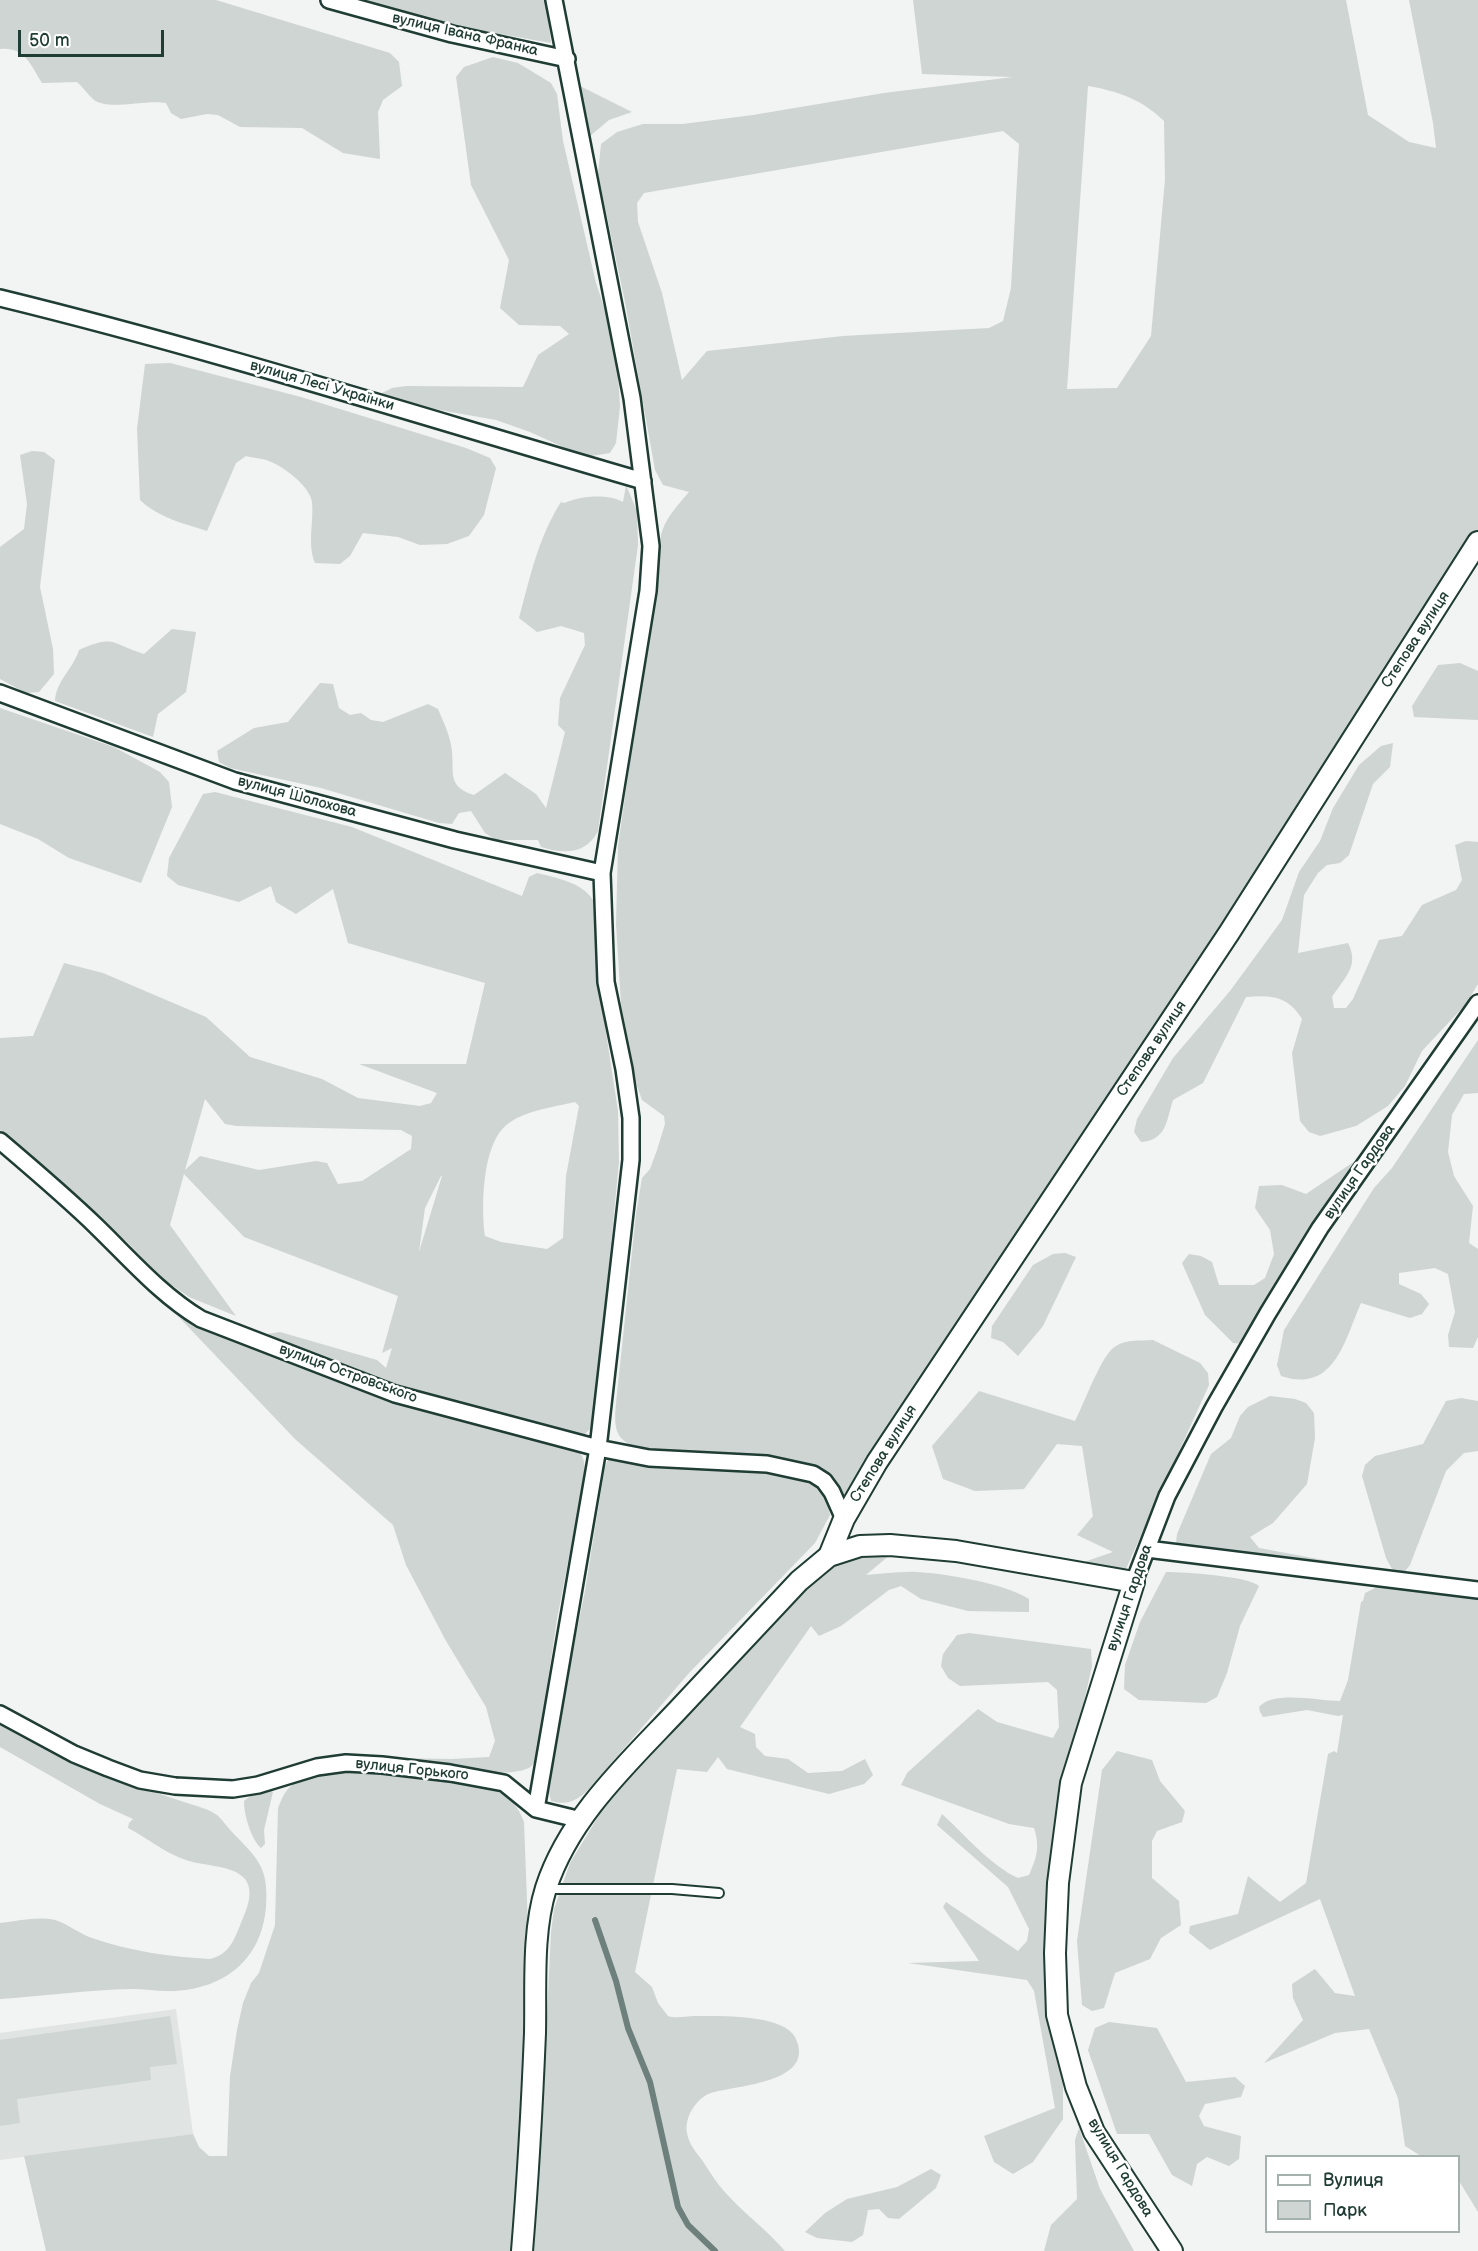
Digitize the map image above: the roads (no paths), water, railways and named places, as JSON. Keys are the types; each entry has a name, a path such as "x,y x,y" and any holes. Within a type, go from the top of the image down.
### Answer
{"street":[{"name":"вулиця Івана Франка","path":"329,0 452,34 567,59"},
{"path":"536,1809 598,1448 631,1160 629,1108 624,1069 606,982 602,873 648,591 651,546 632,398 554,0"},
{"name":"вулиця Лесі Українки","path":"0,298 67,314 254,366 643,481"},
{"name":"Степова вулиця","path":"829,1556 844,1519 884,1452 1229,933 1478,543"},
{"name":"вулиця Шолохова","path":"0,693 235,781 455,840 602,873"},
{"name":"вулиця Гардова","path":"1172,2251 1094,2132 1076,2086 1057,2015 1055,1953 1058,1883 1071,1783 1134,1582 1167,1496 1214,1407 1320,1228 1478,1003"},
{"name":"вулиця Островського","path":"0,1141 62,1193 181,1307 201,1319 395,1394 598,1448 649,1458 767,1464 813,1474 824,1481 832,1492 844,1519"},
{"path":"522,2251 531,2152 538,1932 546,1889 556,1863 581,1820 643,1746 800,1581 829,1556 860,1546 912,1546 956,1551 1134,1582"},
{"path":"1147,1549 1478,1590"},
{"name":"вулиця Горького","path":"0,1714 74,1754 140,1780 175,1786 233,1789 258,1785 317,1767 346,1763 382,1765 450,1773 504,1783 536,1809 581,1820"}],"lane":[{"path":"546,1889 672,1889 719,1893"}],"waterway":[{"path":"595,1920 616,1981 628,2028 650,2082 678,2207 688,2225 715,2251"}]}
